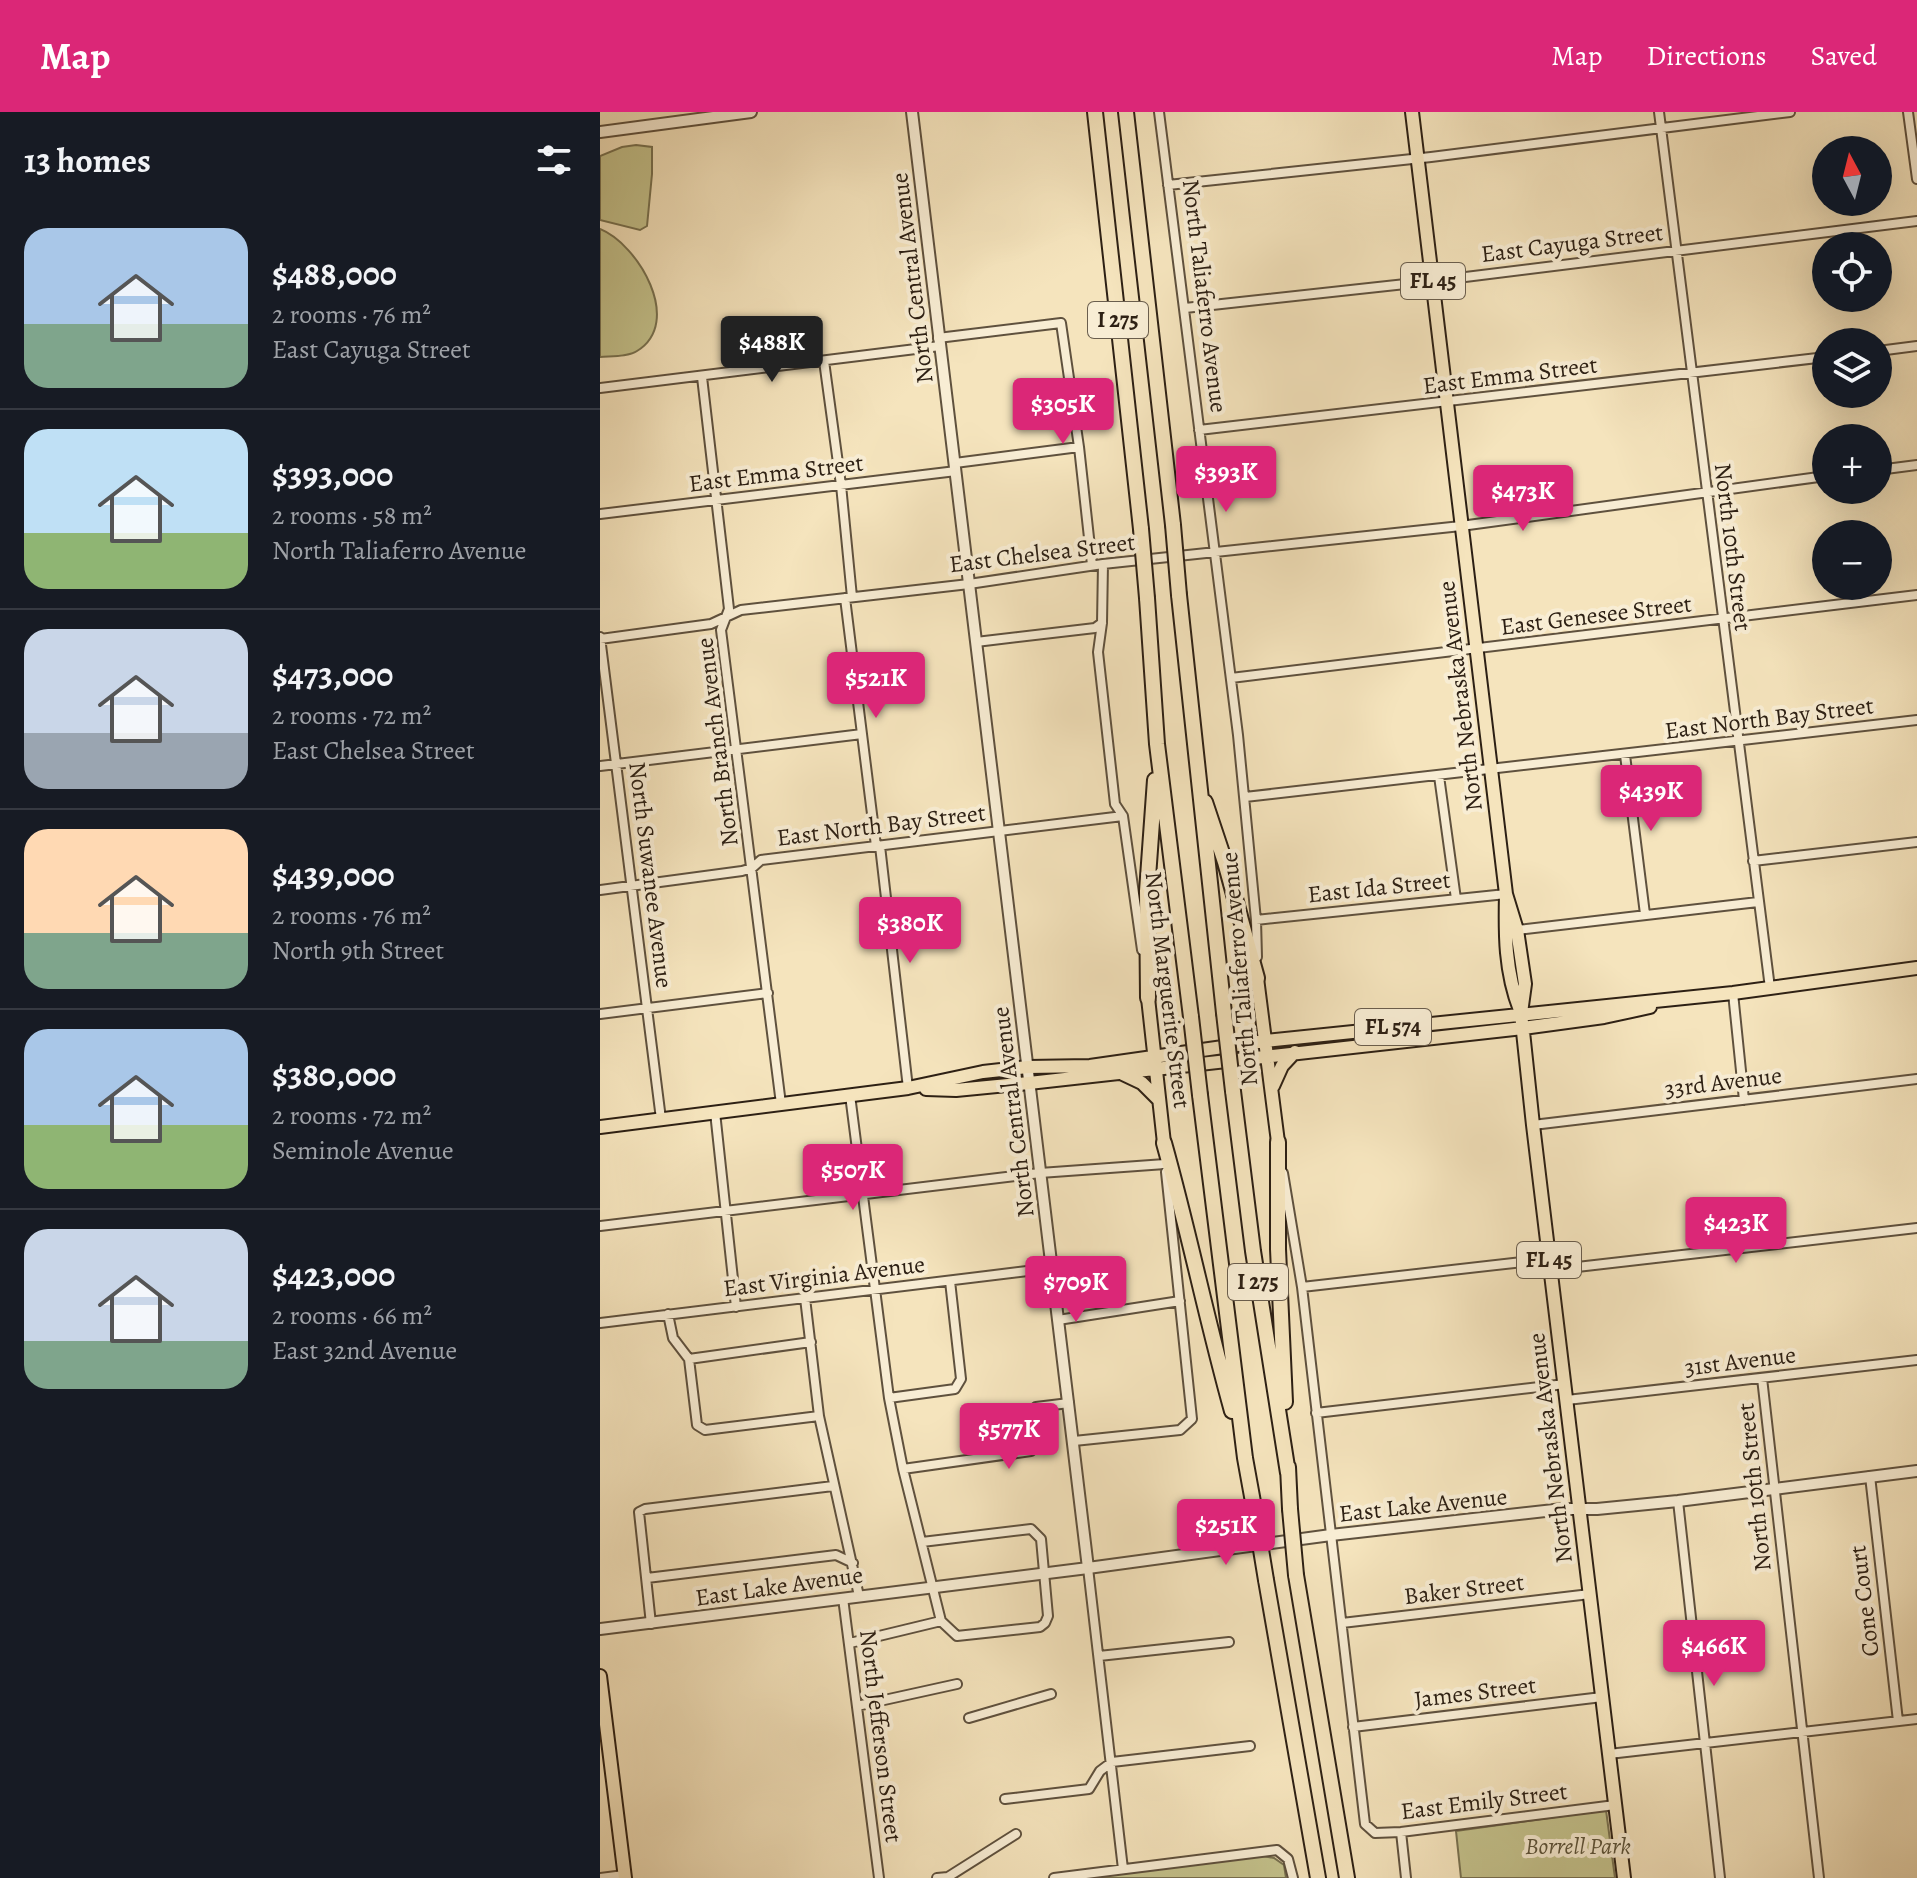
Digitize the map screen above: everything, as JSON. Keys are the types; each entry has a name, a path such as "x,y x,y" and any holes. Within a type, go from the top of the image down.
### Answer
{"highway":[{"name":"I 275","path":"1095,112 1141,529 1157,744 1245,1458 1318,1876"},
{"name":"I 275","path":"1126,112 1173,525 1197,779 1253,1251 1288,1473 1296,1575 1347,1878"},
{"path":"1148,998 1147,891 1157,744"},
{"path":"1197,779 1222,850 1257,978"},
{"path":"1278,1142 1278,1249 1288,1473"},
{"path":"1164,1143 1186,1218 1212,1339 1245,1458"}],"main road":[{"name":"North Nebraska Avenue","path":"1412,112 1506,894 1505,931 1511,986 1523,1028 1624,1878"},
{"name":"North Nebraska Avenue","path":"1506,894 1517,930 1525,984 1521,1013"},
{"name":"FL 574","path":"908,1088 956,1090 1120,1073 1265,1041 1733,993 1917,968"},
{"name":"North Taliaferro Avenue","path":"1257,978 1278,1142"},
{"name":"FL 574","path":"600,1127 908,1088 966,1074 1028,1067 1156,1063 1267,1055 1523,1028 1604,1017 1704,995"},
{"name":"North Marguerite Street","path":"1148,998 1164,1143"},
{"path":"1272,1090 1282,1066 1296,1052"},
{"path":"1120,1073 1142,1083 1160,1101"},
{"path":"600,1676 604,1742 624,1876"}],"street":[{"path":"600,132 655,120 751,112"},
{"name":"North Central Avenue","path":"912,112 1123,1869"},
{"name":"North Taliaferro Avenue","path":"1159,112 1245,797 1256,920 1257,978"},
{"name":"North 10th Street","path":"1659,112 1770,988"},
{"path":"1168,185 1790,112"},
{"path":"1908,112 1917,179"},
{"name":"East Cayuga Street","path":"1185,308 1433,281 1917,221"},
{"path":"600,388 824,361 1061,323 1092,565"},
{"path":"1892,349 1917,346"},
{"name":"East Emma Street","path":"1199,430 1812,359"},
{"path":"824,361 841,485 862,734 908,1088"},
{"name":"North Branch Avenue","path":"702,377 729,609 721,630 781,1104"},
{"name":"East Emma Street","path":"600,514 841,485 1079,447"},
{"path":"1892,468 1917,465"},
{"name":"East Chelsea Street","path":"600,638 711,624 741,610 969,584 1092,565 1461,526 1812,478"},
{"name":"North Marguerite Street","path":"1103,564 1098,652 1115,804 1123,816 1148,998"},
{"name":"East Genesee Street","path":"1231,678 1917,595"},
{"path":"976,642 1083,630 1102,623"},
{"path":"1083,630 1096,641 1098,652"},
{"name":"North Suwanee Avenue","path":"600,638 661,1119"},
{"name":"East North Bay Street","path":"1245,797 1917,720"},
{"path":"600,766 862,734"},
{"path":"1625,755 1645,914"},
{"path":"1439,776 1456,899"},
{"name":"East North Bay Street","path":"600,890 752,868 761,860 1123,816"},
{"path":"1753,861 1917,842"},
{"name":"East Ida Street","path":"1256,920 1506,894"},
{"path":"1517,930 1758,902"},
{"path":"600,1014 768,993"},
{"path":"1733,993 1744,1100"},
{"name":"33rd Avenue","path":"1533,1125 1917,1079"},
{"path":"850,1095 889,1398 903,1469 941,1621 957,1636 1040,1627 1045,1623 1048,1616 1046,1573 1041,1539 1031,1529 922,1542"},
{"path":"715,1112 736,1307"},
{"name":"North Taliaferro Avenue","path":"1278,1142 1302,1287 1364,1821"},
{"name":"North Marguerite Street","path":"1074,1441 1180,1430 1190,1423 1193,1413 1164,1143"},
{"path":"600,1226 1040,1173 1165,1164"},
{"path":"1302,1287 1917,1228"},
{"name":"East Virginia Avenue","path":"600,1323 1052,1268"},
{"path":"889,1398 955,1389 959,1385 961,1379 950,1281"},
{"name":"North Jefferson Street","path":"805,1298 819,1416 859,1596"},
{"path":"1058,1320 1180,1301"},
{"path":"668,1314 673,1338 689,1359 697,1425 705,1430 819,1416"},
{"path":"689,1359 811,1342"},
{"name":"31st Avenue","path":"1567,1400 1917,1360"},
{"name":"North 10th Street","path":"1762,1378 1819,1878"},
{"path":"1316,1413 1565,1384"},
{"path":"903,1469 1031,1451 1027,1416 1036,1407 1069,1403"},
{"name":"East Lake Avenue","path":"600,1629 1331,1535 1534,1512 1678,1501 1917,1471"},
{"name":"Cone Court","path":"1870,1476 1898,1721"},
{"path":"651,1624 639,1512 833,1486"},
{"path":"1678,1501 1720,1878"},
{"path":"647,1578 836,1555 853,1563"},
{"name":"Baker Street","path":"1342,1623 1590,1594"},
{"name":"North Jefferson Street","path":"843,1598 879,1878"},
{"path":"850,1643 941,1621"},
{"path":"1099,1656 1229,1642"},
{"path":"857,1706 957,1684"},
{"path":"969,1718 1051,1694"},
{"name":"James Street","path":"1353,1727 1602,1697"},
{"path":"1609,1754 1917,1719"},
{"path":"1005,1799 1089,1789 1100,1771 1112,1762 1250,1746"},
{"name":"East Emily Street","path":"1364,1821 1375,1833 1401,1832 1615,1805"},
{"path":"1401,1832 1406,1878"},
{"path":"937,1878 948,1877 1016,1834"},
{"path":"1054,1878 1277,1850 1288,1859 1293,1878"},
{"path":"600,1878 624,1876"}],"green space":[{"path":"636,145 652,147 647,226 640,230 600,220 600,156"},
{"path":"600,229 614,237 641,267 656,304 656,322 650,338 637,351 619,356 600,357"},
{"name":"Borrell Park","path":"1606,1810 1615,1878 1461,1878 1456,1831"},
{"path":"1263,1856 1274,1858 1284,1865 1286,1878 1080,1878"}]}
